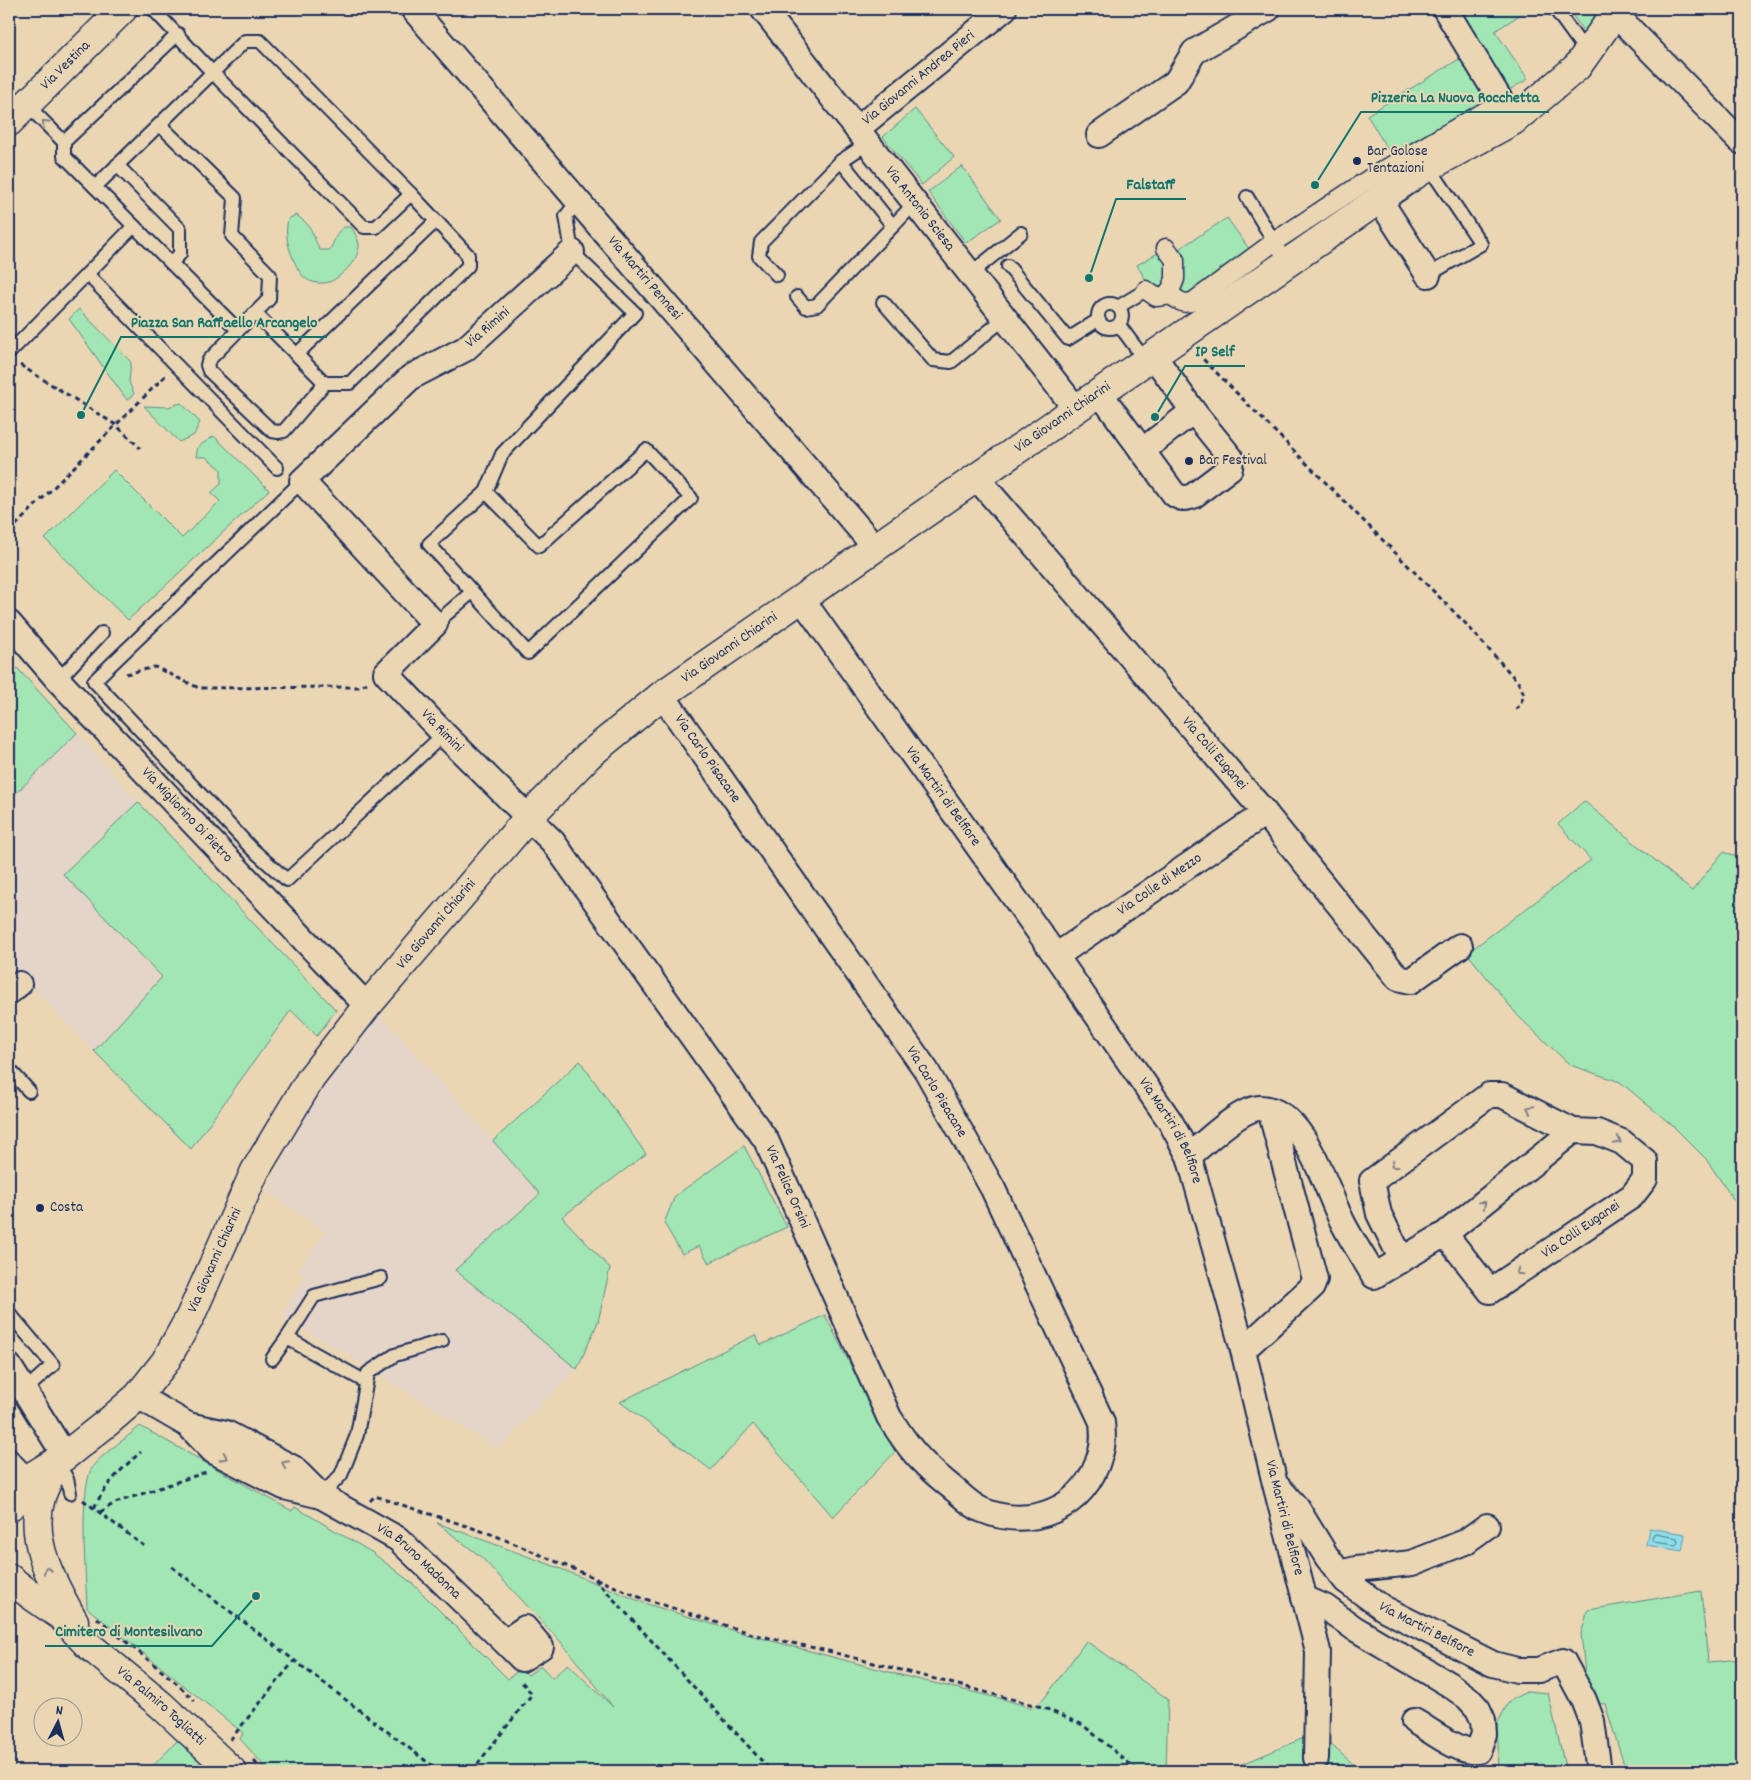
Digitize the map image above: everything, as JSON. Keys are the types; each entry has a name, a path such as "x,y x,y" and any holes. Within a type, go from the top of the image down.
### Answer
{"main road":[{"name":"Via Vestina","path":"14,114 123,9"},
{"name":"Via Giovanni Chiarini","path":"9,1507 19,1499 20,1480 61,1458 102,1428 138,1396 165,1362 190,1318 256,1171 311,1078 367,1006 528,818 589,755 662,695 1181,336 1280,253 1379,199 1507,111 1577,67 1617,12"},
{"path":"61,1458 42,1495 38,1530 40,1547 46,1568 86,1644"},
{"name":"Via Palmiro Togliatti","path":"9,1578 61,1616 86,1644 161,1705 232,1771"},
{"name":"Via Palmiro Togliatti","path":"9,1598 55,1629 86,1644"}],"street":[{"name":"Via Martiri Pennesi","path":"413,9 875,547"},
{"name":"Via Antonio Sciesa","path":"763,9 1076,408"},
{"name":"Via Giovanni Andrea Pieri","path":"862,136 1004,9"},
{"path":"1099,135 1176,82 1194,52 1268,9"},
{"path":"1166,294 1187,304 1280,253 1383,170 1507,111 1445,9"},
{"path":"1617,12 1740,141 1742,139"},
{"path":"1379,199 1428,275"},
{"path":"1146,290 1156,297 1166,294 1171,289 1175,279 1175,260 1166,248"},
{"name":"Via Rimini","path":"302,481 411,377 465,349 572,252"},
{"path":"1099,392 1174,494 1186,499 1193,496 1230,468 1231,458 1149,358"},
{"path":"1142,451 1194,411"},
{"name":"Via Colli Euganei","path":"976,477 1265,813 1398,978 1411,981 1460,946"},
{"path":"302,481 435,624 386,673"},
{"name":"Via Martiri di Belfiore","path":"801,598 1056,956 1170,1121 1189,1156 1243,1350 1318,1651 1316,1758"},
{"name":"Via Migliorino Di Pietro","path":"9,623 58,680 367,1006"},
{"name":"Via Rimini","path":"386,673 528,818"},
{"name":"Via Carlo Pisacane","path":"662,695 926,1070 993,1189 1102,1422 1103,1439 1100,1456 1092,1475 1082,1492 1066,1504 1049,1513"},
{"name":"Via Colle di Mezzo","path":"1056,956 1265,813"},
{"name":"Via Felice Orsini","path":"528,818 553,842 766,1140 889,1417 906,1442 925,1465 981,1510 1006,1517 1028,1517 1049,1513"},
{"name":"Via Colli Euganei","path":"1402,1260 1378,1214 1372,1181 1489,1095 1502,1095 1573,1131 1597,1132 1622,1142 1646,1161 1645,1179 1632,1196 1490,1291 1445,1234"},
{"path":"1189,1156 1240,1114 1260,1108 1270,1110 1289,1119 1303,1136 1343,1224 1374,1276 1445,1234 1573,1131"},
{"path":"1243,1350 1312,1288 1315,1278 1270,1110"},
{"path":"9,1366 61,1458"},
{"name":"Via Bruno Madonna","path":"138,1396 188,1424 226,1433 293,1468 321,1496"},
{"name":"Via Bruno Madonna","path":"188,1424 213,1451 284,1487 321,1496 398,1539 505,1642"},
{"name":"Via Martiri Belfiore","path":"1275,1484 1297,1508 1327,1558 1346,1581 1383,1608 1494,1664 1517,1670 1538,1670 1563,1661 1584,1700 1592,1721 1617,1771"},
{"path":"1340,1573 1412,1563 1465,1542 1487,1526"},
{"path":"1304,1598 1325,1607 1354,1628 1450,1685 1468,1698 1478,1709 1483,1720 1484,1734 1478,1751 1471,1752 1462,1750 1414,1721"},
{"name":"Via Martiri Belfiore","path":"1592,1721 1599,1771"}],"lane":[{"path":"153,9 364,227 376,227 411,194"},
{"path":"1555,9 1587,53"},
{"path":"178,34 64,142 64,156 238,330"},
{"path":"95,187 245,41 260,41 411,194 468,255 468,266 350,383 325,384 284,431 272,431 208,368 209,360 269,299 270,275 232,236 235,198 160,125"},
{"path":"14,114 64,142"},
{"path":"777,276 759,256 761,242 841,161 862,136"},
{"path":"841,161 893,226"},
{"path":"117,166 180,229 180,254 171,263"},
{"path":"1428,167 1481,244 1428,275"},
{"path":"1248,198 1280,253"},
{"path":"486,492 539,546 646,450 691,498 528,653 429,544 486,492 502,454 635,313 572,252 566,216 578,201"},
{"path":"797,297 806,306 817,305 915,203"},
{"path":"296,355 436,221"},
{"path":"13,358 87,274 134,226"},
{"path":"970,274 1021,233"},
{"path":"1008,266 1068,339 1098,320"},
{"path":"87,274 277,468"},
{"path":"1118,307 1146,290"},
{"path":"883,302 933,360 951,362 1005,318"},
{"path":"1111,304 1118,307 1121,310 1122,318 1118,325 1107,328 1100,324 1098,312 1103,305 1111,304"},
{"path":"255,313 325,384"},
{"path":"1118,325 1149,358"},
{"path":"302,481 94,681 252,849 287,880 444,734"},
{"path":"435,624 472,592"},
{"path":"58,680 102,633"},
{"path":"9,1069 29,1091"},
{"path":"272,1360 314,1296 381,1278"},
{"path":"9,1313 53,1365 24,1391"},
{"path":"286,1338 366,1382"},
{"path":"321,1496 341,1475 357,1435 368,1372 395,1355 442,1341"},
{"path":"9,1454 20,1480"},
{"path":"61,1458 70,1493"}],"path":[{"path":"1181,336 1466,624 1518,682 1524,694 1520,705 1513,712"},
{"path":"13,358 116,425 140,448"},
{"path":"9,532 176,365"},
{"path":"94,681 155,667 199,688 360,687 386,673"},
{"path":"94,1508 101,1493 124,1466 141,1452"},
{"path":"100,1512 115,1503 217,1468 224,1457"},
{"path":"70,1493 100,1512 144,1546"},
{"path":"357,1516 374,1496 494,1535 639,1597 752,1634 828,1651 1042,1707 1083,1725 1138,1771"},
{"path":"172,1568 439,1771"},
{"path":"592,1577 771,1771"},
{"path":"228,1742 294,1661"},
{"path":"472,1771 532,1694 520,1680"}],"shaded area":[{"path":"77,733 138,802 64,874 162,977 94,1051 9,964 9,800"},
{"path":"380,1014 540,1193 455,1270 577,1369 498,1449 360,1362 281,1316 306,1275 298,1270 326,1232 266,1191 293,1137 289,1136 356,1042"}],"green space":[{"path":"1460,9 1529,9 1495,31 1528,79 1509,90"},
{"path":"1568,9 1604,9 1587,36"},
{"path":"1461,58 1485,100 1485,107 1394,160 1367,115"},
{"path":"915,109 954,157 922,185 883,137"},
{"path":"962,166 1001,219 966,243 928,192"},
{"path":"296,215 309,227 320,250 330,250 338,232 344,227 351,227 354,231 359,245 356,256 349,267 334,280 324,283 312,282 304,277 299,270 290,251 287,233 288,219"},
{"path":"1227,218 1252,253 1186,302 1155,296 1137,265 1161,251 1174,252"},
{"path":"79,309 131,362 129,382 134,394 127,400 69,319"},
{"path":"181,403 200,422 194,435 179,442 144,406 168,407"},
{"path":"214,436 269,490 128,620 45,539 114,470 182,538 220,501 211,493 221,484 221,469 206,457 196,457 198,447"},
{"path":"9,659 77,733 9,800"},
{"path":"1584,801 1692,891 1723,852 1742,857 1742,1212 1706,1159 1673,1126 1620,1082 1570,1065 1518,1016 1467,953 1591,860 1558,824"},
{"path":"138,802 336,1010 317,1036 291,1010 191,1149 94,1051 162,977 63,874"},
{"path":"580,1061 646,1154 562,1217 610,1268 598,1322 577,1369 455,1270 540,1194 493,1141"},
{"path":"744,1146 787,1227 709,1263 699,1246 682,1254 664,1223 675,1196"},
{"path":"825,1315 895,1452 833,1517 753,1424 711,1470 620,1402 755,1335 761,1345"},
{"path":"140,1426 292,1511 295,1507 373,1553 413,1584 508,1679 521,1668 528,1675 541,1666 552,1678 568,1664 613,1707 561,1642 480,1556 437,1523 554,1566 644,1603 738,1632 1032,1708 1044,1699 1086,1641 1168,1699 1166,1771 269,1771 240,1739 243,1733 87,1608 84,1513 88,1477 93,1466 108,1451"},
{"path":"1701,1591 1708,1662 1742,1659 1742,1771 1626,1771 1605,1704 1588,1702 1581,1634 1588,1610"},
{"path":"1528,1691 1548,1693 1566,1771 1494,1771 1499,1768 1497,1724 1509,1701"},
{"path":"1311,1735 1328,1742 1361,1771 1226,1771"},
{"path":"178,1740 212,1771 148,1771"}],"water":[{"path":"1649,1528 1685,1534 1682,1551 1646,1545"}],"place":[{"name":"Bar Golose Tentazioni","path":"1357,161"},
{"name":"Pizzeria La Nuova Rocchetta","path":"1315,185"},
{"name":"Falstaff","path":"1089,278"},
{"name":"Piazza San Raffaello Arcangelo","path":"81,415"},
{"name":"IP Self","path":"1155,417"},
{"name":"Bar Festival","path":"1189,461"},
{"name":"Costa","path":"40,1208"},
{"name":"Cimitero di Montesilvano","path":"256,1596"}]}
